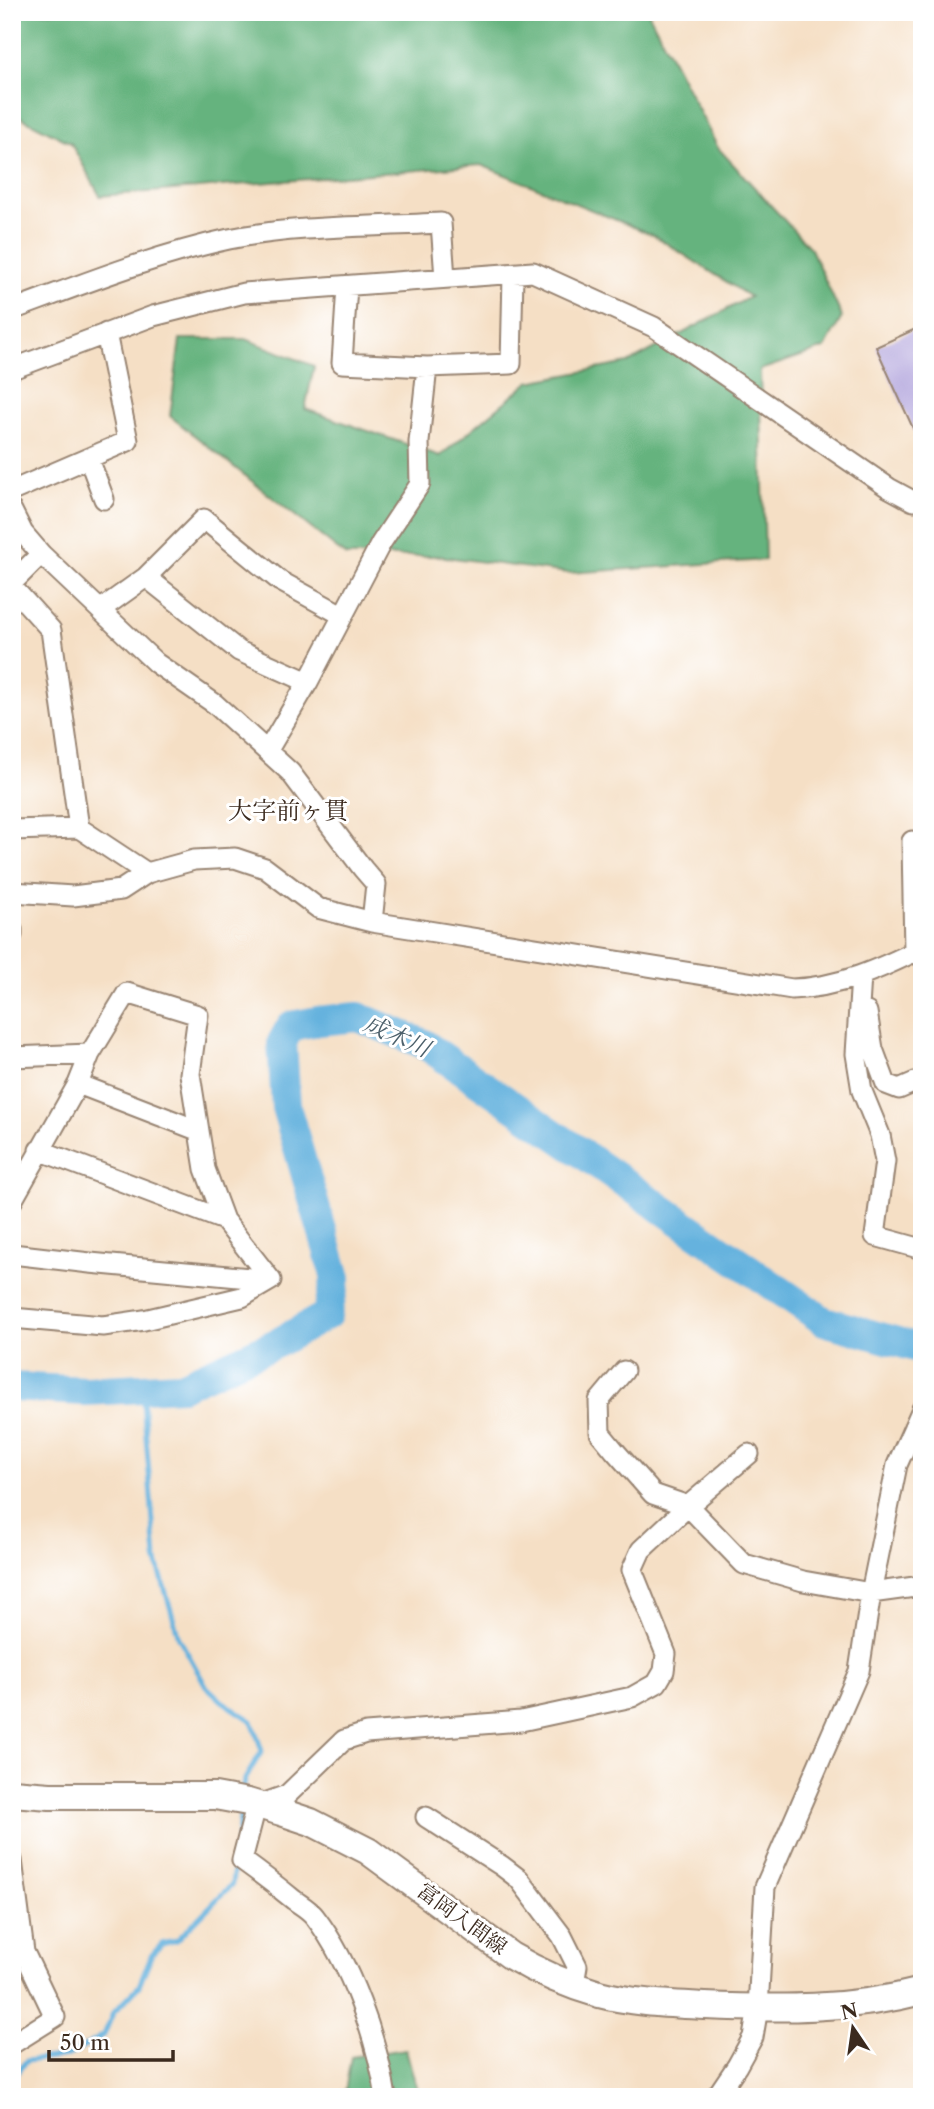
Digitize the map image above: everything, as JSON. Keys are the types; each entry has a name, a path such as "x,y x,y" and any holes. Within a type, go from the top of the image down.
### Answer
{"main road":[{"name":"富岡入間線","path":"12,1793 50,1796 215,1796 259,1805 311,1822 368,1851 511,1956 536,1970 598,1993 668,2004 758,2008 835,2007 869,2003 922,1991"}],"street":[{"path":"12,310 125,268 229,239 285,231 441,223 445,278"},
{"path":"12,369 153,316 244,293 533,272 654,327 889,488 913,501 922,500"},
{"path":"347,286 342,363 427,367 510,364 513,274"},
{"path":"12,491 128,441 106,333"},
{"path":"268,750 308,682 381,543 421,484 419,442 427,367"},
{"path":"89,460 104,499"},
{"path":"12,511 23,533 41,554 156,663 215,704 290,772 376,884 372,922"},
{"path":"100,610 146,578 204,519 280,581 342,615"},
{"path":"41,554 12,585 51,629 79,828"},
{"path":"146,578 239,652 308,682"},
{"path":"12,830 79,828 147,873"},
{"path":"12,892 73,896 121,890 147,873 194,860 235,858 265,868 318,908 372,922 802,989 862,976 919,952 912,841"},
{"path":"862,976 873,1049 886,1084 899,1089 922,1079"},
{"path":"862,976 856,1054 862,1091 880,1135 885,1161 875,1236 922,1250"},
{"path":"12,1200 78,1084 90,1054 127,993 198,1015 190,1074 205,1169 224,1220 271,1280"},
{"path":"12,1057 90,1054"},
{"path":"78,1084 197,1130"},
{"path":"39,1150 224,1220"},
{"path":"12,1254 271,1280"},
{"path":"12,1318 103,1326 144,1320 242,1297 271,1280"},
{"path":"624,1371 599,1401 600,1433 653,1494 688,1506 744,1564 803,1581 872,1593 922,1586"},
{"path":"716,2097 753,2036 758,2008 765,1887 859,1671 897,1465 918,1418"},
{"path":"386,2097 383,2074 351,1978 334,1947 314,1915 243,1860 254,1814 259,1805 287,1795 344,1740 366,1733 521,1721 632,1697 657,1683 664,1671 666,1654 632,1570 641,1550 749,1454"},
{"path":"426,1817 519,1879 562,1936 577,1966 574,1984"},
{"path":"12,1860 24,1952 55,2017 12,2044"}],"green space":[{"path":"12,12 648,12 718,148 811,249 842,317 825,348 760,370 765,560 568,573 438,556 346,556 170,416 180,339 246,339 314,366 305,409 440,456 529,382 628,363 750,297 653,235 481,165 100,196 71,143 12,113"},
{"path":"406,2049 419,2097 344,2097 351,2057"}],"building":[{"path":"922,326 922,448 876,347"}],"waterway":[{"name":"成木川","path":"12,1387 85,1391 181,1386 279,1342 327,1315 336,1278 286,1107 282,1042 291,1026 358,1017 424,1044 824,1321 922,1349"},
{"path":"142,1388 156,1558 179,1638 206,1686 222,1701 252,1721 262,1751 245,1779 244,1786"},
{"path":"237,1845 240,1816"},
{"path":"12,2079 26,2061 68,2056 104,2035 113,2013 139,1986 151,1956 162,1944 177,1940 232,1884 235,1858"}],"district":[{"name":"大字前ヶ貫","path":"288,811"}]}
